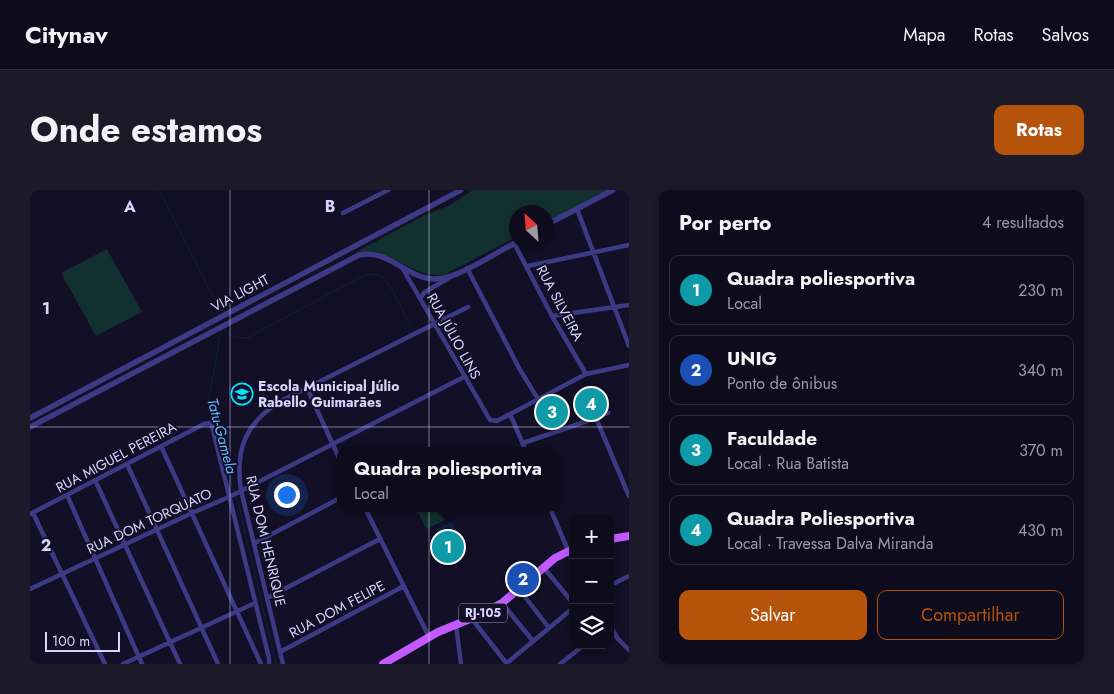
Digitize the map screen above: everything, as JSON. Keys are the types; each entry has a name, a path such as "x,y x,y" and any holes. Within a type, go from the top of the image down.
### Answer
{"main road":[{"path":"614,538 629,536"},
{"name":"RJ-105","path":"383,664 429,637 472,619 502,603 544,568 569,551"}],"street":[{"path":"343,213 388,190"},
{"name":"VIA LIGHT","path":"30,418 462,190"},
{"path":"554,221 613,190"},
{"path":"577,209 629,346"},
{"path":"420,298 425,292 452,276 509,245"},
{"path":"528,266 629,245"},
{"name":"RUA SILVEIRA","path":"519,250 552,316 586,374"},
{"name":"VIA LIGHT","path":"30,427 359,255 377,254 425,278 435,279 452,276"},
{"name":"RUA JÚLIO LINS","path":"401,266 487,417 490,420 497,420 510,414"},
{"path":"468,268 519,368 538,399"},
{"path":"552,316 629,305"},
{"name":"RUA DOM HENRIQUE","path":"283,664 254,543 239,491 240,455 250,430 259,416 266,410 468,307"},
{"path":"524,447 510,414 586,374 629,365"},
{"name":"RUA DOM TORQUATO","path":"30,589 230,496 464,377"},
{"path":"307,388 337,454"},
{"path":"523,443 608,413"},
{"path":"596,418 629,496"},
{"name":"RUA MIGUEL PEREIRA","path":"32,514 207,422 212,426 230,496"},
{"path":"161,446 260,664"},
{"path":"127,464 218,664"},
{"path":"95,480 180,664"},
{"path":"67,495 142,664"},
{"path":"230,496 269,664"},
{"path":"254,543 337,500"},
{"path":"367,512 429,637"},
{"path":"552,512 569,548"},
{"path":"32,514 63,573 105,664"},
{"path":"267,598 380,539"},
{"path":"544,568 569,598"},
{"path":"615,583 629,576"},
{"name":"RUA DOM FELIPE","path":"280,652 404,586"},
{"path":"519,589 549,628"},
{"path":"123,664 255,603"},
{"path":"502,603 533,641"},
{"path":"472,619 507,664 569,611"},
{"path":"456,625 461,664"},
{"path":"614,632 629,650"},
{"path":"560,664 579,649"}],"green space":[{"path":"473,190 608,190 554,218 554,205 509,205 509,241 446,274 434,275 423,273 381,254 369,251 356,252 421,217 450,205"},
{"path":"107,249 142,312 96,336 61,273"},
{"path":"418,512 452,512 454,516 426,529"}],"water":[{"path":"452,522 456,530 440,538 436,529"}],"waterway":[{"name":"Tatu-Gamela","path":"159,190 222,314"},
{"path":"223,328 233,336 247,338 366,274 380,275 389,284 411,327"},
{"name":"Tatu-Gamela","path":"221,330 209,399 211,411 227,452 232,486 238,502 276,664"}],"place":[{"name":"Escola Municipal Júlio Rabello Guimarães","path":"242,394"},
{"name":"Quadra Poliesportiva","path":"591,404"},
{"name":"Faculdade","path":"552,412"},
{"name":"Quadra poliesportiva","path":"448,547"},
{"name":"UNIG","path":"523,579"}]}
